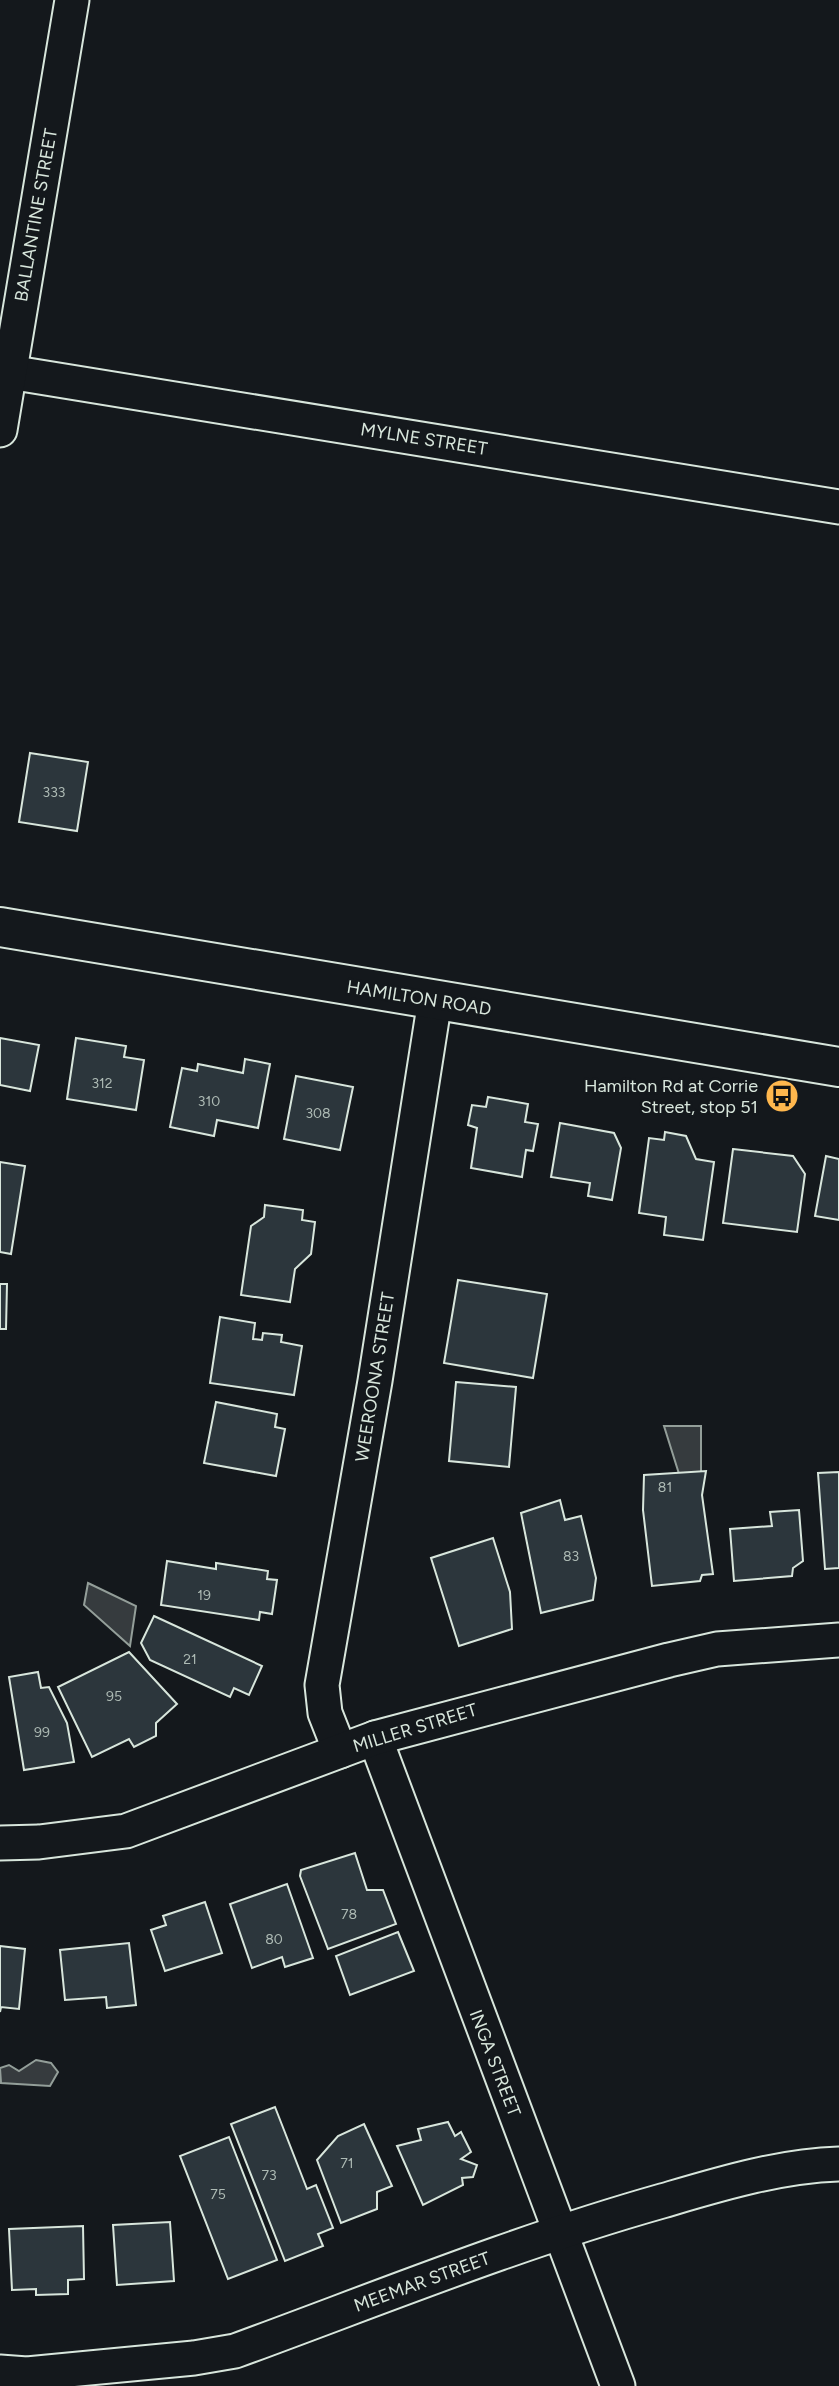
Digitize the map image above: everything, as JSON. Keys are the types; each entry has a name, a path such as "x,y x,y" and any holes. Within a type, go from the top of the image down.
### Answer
{"main road":[{"name":"HAMILTON ROAD","path":"0,927 839,1067"}],"street":[{"name":"BALLANTINE STREET","path":"0,430 72,0"},
{"name":"MYLNE STREET","path":"9,372 839,507"},
{"name":"WEEROONA STREET","path":"340,1751 325,1713 322,1685 375,1381 435,1000"},
{"name":"MILLER STREET","path":"0,1843 51,1841 126,1831 375,1738 717,1649 839,1640"},
{"name":"INGA STREET","path":"375,1738 618,2386"},
{"name":"MEEMAR STREET","path":"0,2372 41,2372 194,2358 235,2351 560,2232 754,2175 839,2164"}],"shaded area":[{"path":"664,1426 701,1426 701,1477 680,1477"},
{"path":"88,1583 136,1606 130,1646 84,1605"},
{"path":"36,2060 51,2063 58,2072 50,2086 1,2083 0,2068 9,2065 19,2071"}],"building":[{"path":"30,753 88,762 77,831 19,822"},
{"path":"0,1038 39,1045 30,1091 0,1085"},
{"path":"76,1038 126,1046 124,1057 144,1060 136,1110 67,1099"},
{"path":"245,1059 270,1064 258,1128 217,1120 214,1136 170,1127 182,1068 197,1071 198,1064 243,1073"},
{"path":"296,1076 353,1087 340,1150 284,1139"},
{"path":"488,1097 528,1104 525,1122 538,1124 533,1151 526,1150 522,1177 471,1168 477,1128 468,1125 472,1105 486,1107"},
{"path":"560,1123 614,1133 621,1148 612,1200 588,1196 590,1183 551,1177"},
{"path":"665,1132 686,1136 696,1159 714,1162 703,1240 664,1235 666,1217 639,1213 649,1138 664,1140"},
{"path":"733,1149 793,1156 805,1174 797,1232 723,1223"},
{"path":"826,1156 839,1159 839,1220 815,1216"},
{"path":"0,1162 25,1166 11,1254 0,1252"},
{"path":"265,1205 303,1210 302,1220 315,1222 311,1254 295,1269 290,1302 241,1295 251,1226 264,1217"},
{"path":"458,1280 547,1294 533,1378 444,1363"},
{"path":"0,1284 7,1284 6,1329 0,1329"},
{"path":"220,1317 255,1323 253,1339 262,1340 263,1333 282,1335 281,1342 302,1346 294,1395 210,1383"},
{"path":"456,1382 516,1387 509,1467 449,1461"},
{"path":"216,1402 277,1414 275,1427 285,1429 276,1476 204,1463"},
{"path":"706,1471 702,1495 713,1574 702,1575 700,1581 652,1586 643,1510 644,1475"},
{"path":"839,1472 839,1568 825,1569 818,1473"},
{"path":"560,1500 565,1520 581,1516 596,1578 593,1600 541,1613 521,1513"},
{"path":"799,1510 803,1561 793,1568 792,1576 734,1581 730,1529 772,1526 770,1512"},
{"path":"493,1538 510,1592 512,1629 459,1646 431,1558"},
{"path":"167,1561 216,1569 216,1563 268,1571 267,1579 277,1580 272,1614 260,1612 259,1620 161,1605"},
{"path":"154,1616 262,1666 249,1695 234,1688 230,1697 150,1660 141,1643"},
{"path":"129,1652 177,1704 156,1723 156,1736 134,1747 129,1739 92,1757 58,1687"},
{"path":"38,1672 41,1688 49,1687 67,1723 74,1762 24,1770 9,1677"},
{"path":"355,1853 367,1890 383,1890 396,1924 328,1949 300,1876 301,1870"},
{"path":"287,1884 313,1958 285,1967 282,1957 252,1968 230,1904"},
{"path":"205,1902 222,1953 165,1971 151,1930 166,1925 163,1916"},
{"path":"398,1932 414,1971 350,1995 336,1956"},
{"path":"129,1943 136,2005 107,2008 106,1997 65,2000 60,1950"},
{"path":"0,1946 25,1949 19,2009 1,2007 0,2012"},
{"path":"275,2107 307,2189 316,2185 333,2228 318,2234 323,2246 285,2261 231,2124"},
{"path":"448,2122 455,2136 461,2132 471,2152 461,2159 477,2165 473,2177 462,2178 463,2185 423,2205 397,2146 421,2140 418,2129"},
{"path":"364,2124 392,2186 377,2192 377,2209 341,2223 317,2160 338,2136"},
{"path":"229,2137 277,2260 228,2279 180,2156"},
{"path":"170,2222 174,2281 117,2285 113,2225"},
{"path":"83,2226 84,2279 68,2280 68,2294 36,2295 36,2289 12,2290 9,2229"}],"place":[{"name":"Hamilton Rd at Corrie Street, stop 51","path":"782,1096"}]}
